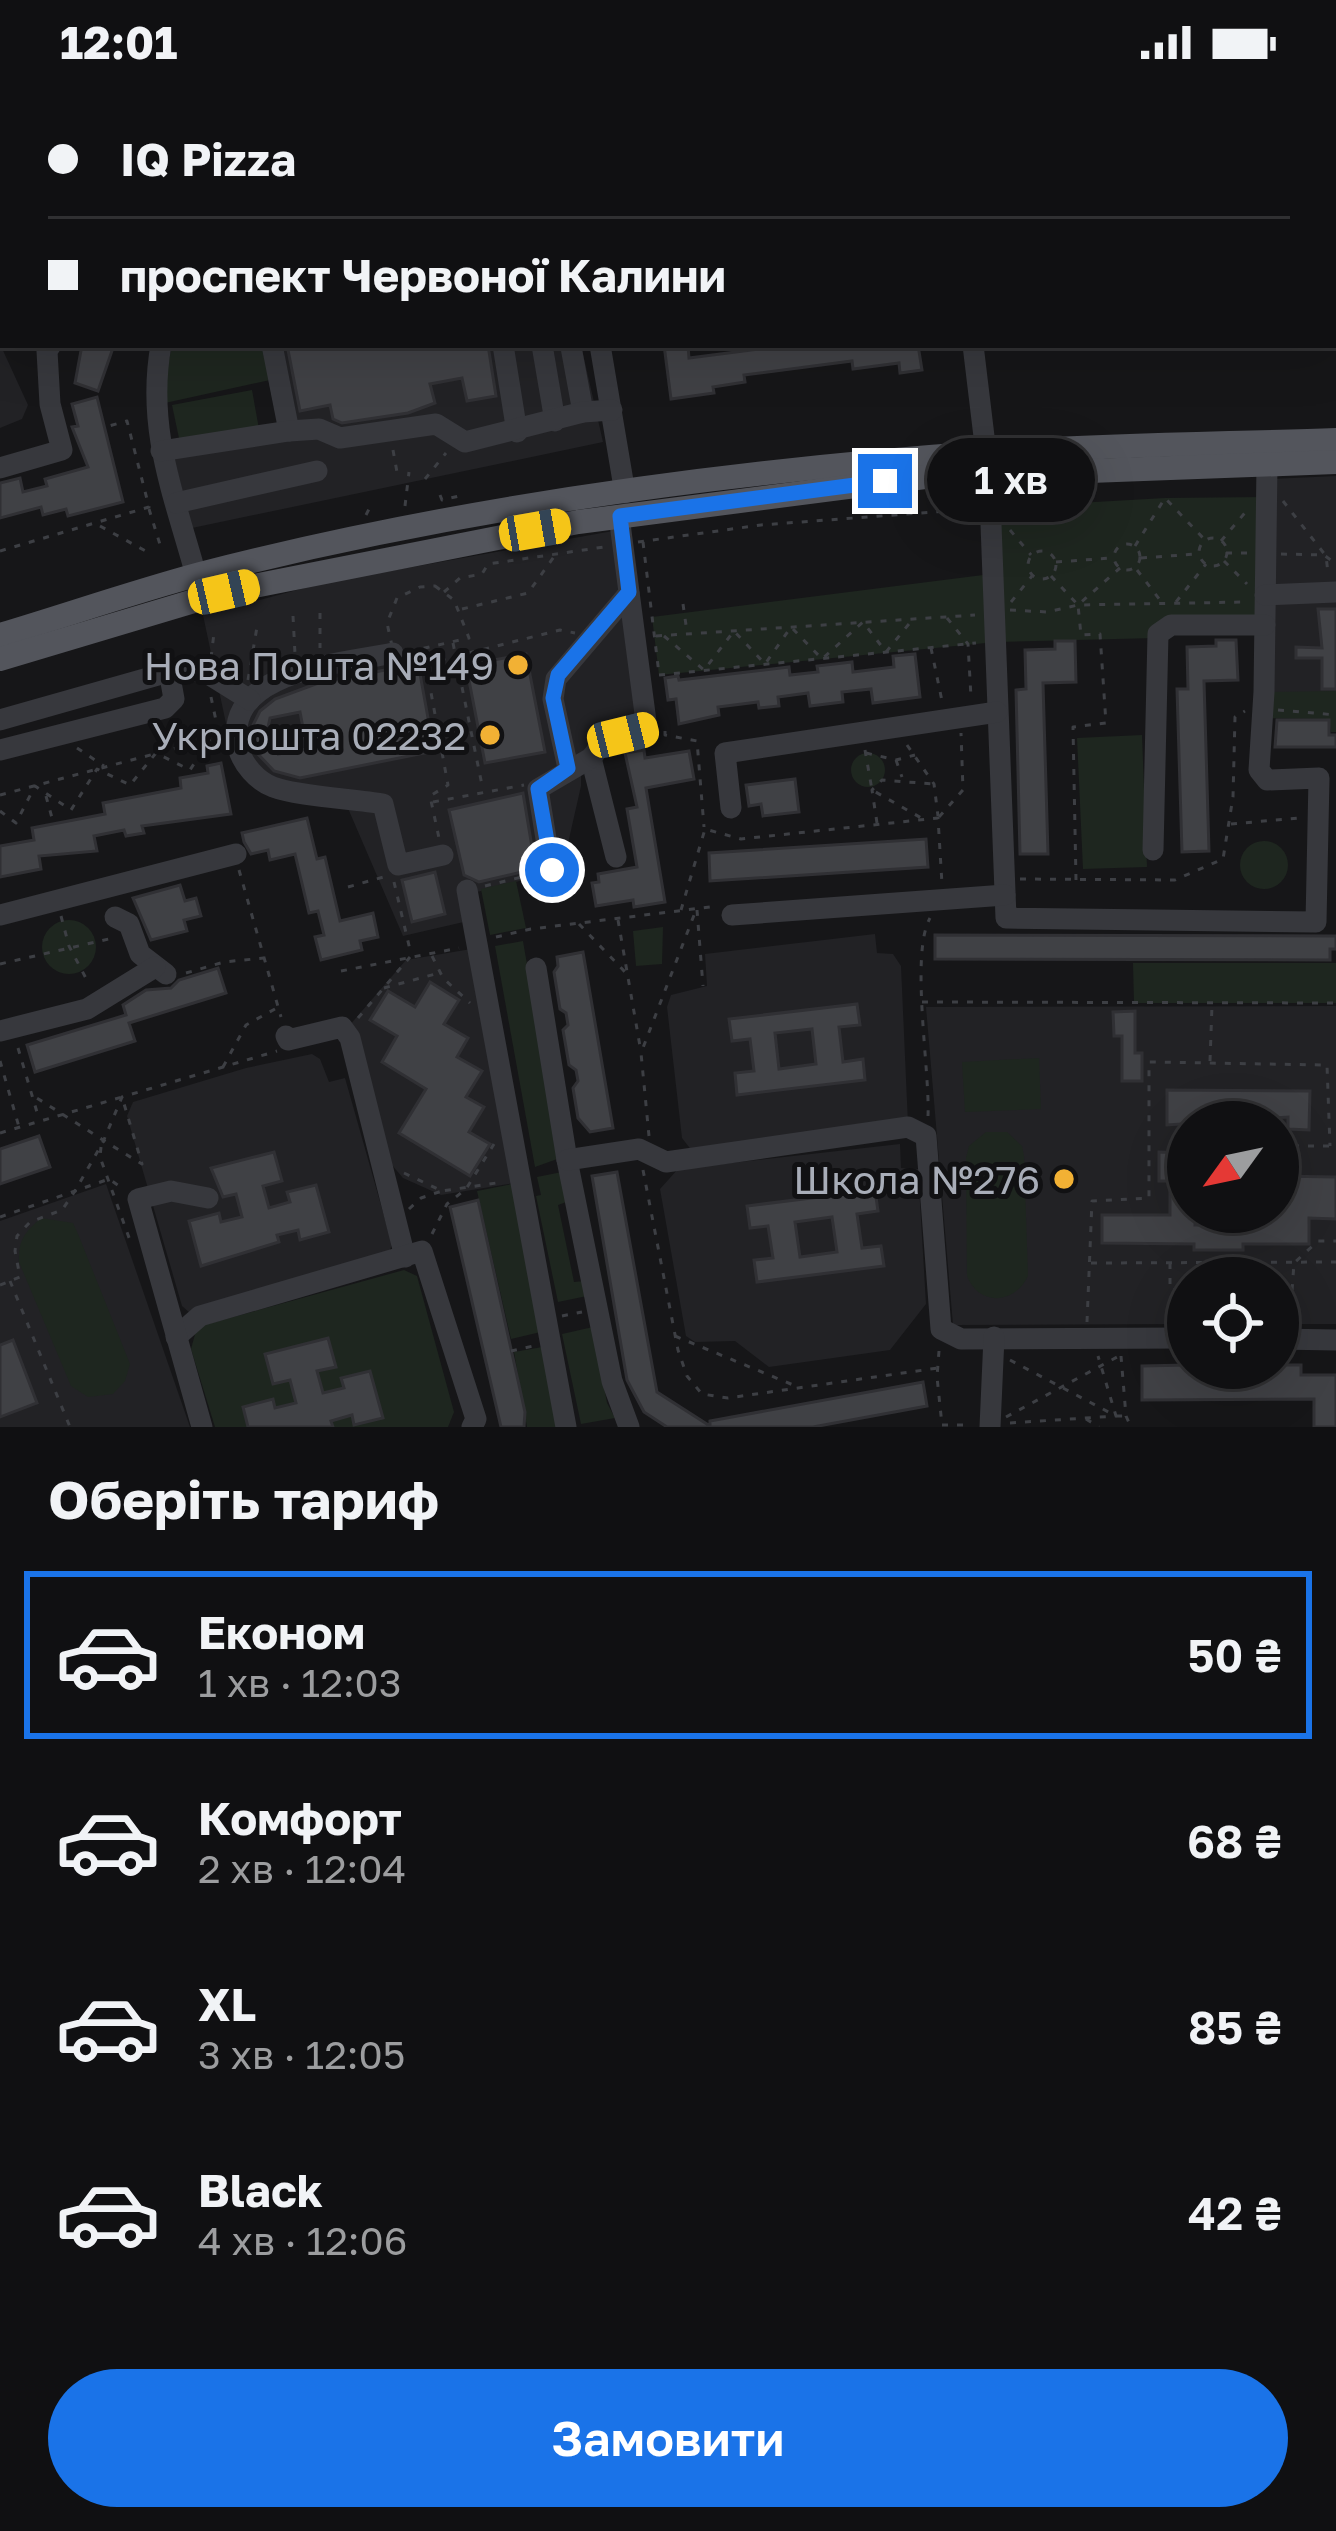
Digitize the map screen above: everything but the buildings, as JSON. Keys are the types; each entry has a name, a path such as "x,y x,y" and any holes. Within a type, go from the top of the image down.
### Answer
{"main road":[{"path":"987,462 1336,440"},
{"path":"0,659 246,587 622,505 844,465 1336,462"},
{"path":"0,635 196,575 436,524 622,505"}],"street":[{"path":"0,468 62,450 50,404 46,348"},
{"path":"160,348 154,387 160,451 196,575"},
{"path":"273,348 289,431"},
{"path":"503,348 517,432"},
{"path":"543,348 555,421"},
{"path":"571,348 583,412"},
{"path":"552,873 538,789 591,758 602,744 646,729 629,592 633,543 622,505 601,348"},
{"path":"973,348 990,508 1006,918 1316,922 1319,778 1267,780 1258,770 1267,464"},
{"path":"160,451 289,431 319,429 340,438 436,424 464,442 583,412 612,410"},
{"path":"176,503 317,471"},
{"path":"568,768 553,688 558,675 629,592"},
{"path":"1153,850 1158,634 1171,625 1333,592"},
{"path":"390,642 272,681 237,719 238,747 244,762 267,785 286,792 383,804 398,865 442,854"},
{"path":"0,720 169,671 196,670 233,686 250,700"},
{"path":"0,750 165,708 175,699 169,671"},
{"path":"731,808 724,753 864,743 892,728 953,713 997,712"},
{"path":"591,758 616,857"},
{"path":"0,915 236,854"},
{"path":"467,890 566,1427"},
{"path":"732,915 941,892 1005,895"},
{"path":"9,1038 87,1009 161,970 140,954 129,924 115,917"},
{"path":"536,968 567,1160 612,1381 626,1427"},
{"path":"282,1044 342,1027 346,1032 396,1222 413,1254 476,1419 472,1427"},
{"path":"567,1160 645,1153 666,1162 688,1160 908,1127 926,1136 941,1329 961,1339 993,1344 1090,1336 1167,1338"},
{"path":"202,1427 138,1199 171,1191 208,1198"},
{"path":"176,1337 200,1316 413,1254"},
{"path":"1299,1339 1336,1340"},
{"path":"991,1426 993,1344"}],"path":[{"path":"35,84 96,84"},
{"path":"105,427 127,421 162,551"},
{"path":"390,432 397,472"},
{"path":"424,479 456,440"},
{"path":"404,522 409,472"},
{"path":"440,495 442,500 459,496"},
{"path":"1221,541 1257,497"},
{"path":"1281,497 1326,556 1333,592"},
{"path":"1135,546 1165,498 1205,540 1221,541"},
{"path":"0,550 149,507"},
{"path":"444,592 460,578 482,574 488,565 556,554 761,525 990,508 1031,555"},
{"path":"97,524 151,554"},
{"path":"1199,554 1205,540"},
{"path":"1199,554 1214,566 1223,561 1226,550 1221,541"},
{"path":"633,543 655,636 659,675 996,641"},
{"path":"1114,557 1120,546 1135,546"},
{"path":"1135,546 1141,559"},
{"path":"1031,555 1048,552 1056,562"},
{"path":"460,609 528,593 556,554"},
{"path":"1141,559 1199,554"},
{"path":"1031,555 1027,566 1033,576 1043,579 1051,576 1056,562"},
{"path":"1056,562 1114,557"},
{"path":"1114,557 1120,568"},
{"path":"1136,568 1141,559"},
{"path":"1223,561 1265,607"},
{"path":"1175,603 1206,563"},
{"path":"1078,605 1120,568 1136,568"},
{"path":"1136,568 1162,604"},
{"path":"1033,576 1004,610 1046,612 1078,605 1175,603 1265,607"},
{"path":"1051,576 1078,605 1081,635 1100,634 1106,723 1073,727 1076,882 1174,880 1223,860 1234,717 1261,706 1336,715"},
{"path":"390,642 387,623 397,598 435,586 460,609 469,638 423,649 448,785 430,796 442,854"},
{"path":"683,604 687,634"},
{"path":"293,616 296,655 321,648 320,614"},
{"path":"655,636 995,614"},
{"path":"946,617 968,644 971,699 953,713"},
{"path":"886,652 914,619"},
{"path":"250,700 248,673 258,621"},
{"path":"863,622 886,652"},
{"path":"822,659 863,622"},
{"path":"791,627 822,659"},
{"path":"765,664 791,627"},
{"path":"425,664 560,630 592,636"},
{"path":"704,670 734,631"},
{"path":"734,631 765,664"},
{"path":"663,635 704,670"},
{"path":"453,641 483,790"},
{"path":"705,829 741,839 938,818 963,790 953,713 931,648"},
{"path":"663,715 665,735 697,741 705,829 681,910"},
{"path":"892,728 916,754 934,784 938,818 941,892 924,928 926,1136"},
{"path":"56,734 106,767"},
{"path":"0,795 225,735"},
{"path":"156,753 190,770 210,739"},
{"path":"864,743 877,825"},
{"path":"864,743 896,760 902,779"},
{"path":"98,769 130,785 156,753"},
{"path":"896,760 916,754"},
{"path":"35,786 71,810 98,769"},
{"path":"872,790 882,780 934,784"},
{"path":"431,802 526,784"},
{"path":"0,812 16,823 35,786"},
{"path":"872,790 924,820"},
{"path":"45,793 52,818"},
{"path":"1229,824 1318,816"},
{"path":"0,1132 222,1068 282,1044 278,1007 236,854"},
{"path":"467,890 552,873"},
{"path":"348,887 392,875 412,956"},
{"path":"57,900 69,946 99,1001"},
{"path":"641,1053 697,908 703,986"},
{"path":"618,918 641,1053 645,1153 675,1336 687,1376 702,1394 728,1398 938,1368"},
{"path":"578,923 628,974"},
{"path":"0,964 133,934"},
{"path":"430,953 441,973 472,1004 490,1002"},
{"path":"341,971 412,956"},
{"path":"346,1032 412,956"},
{"path":"161,970 180,975 224,962 264,958"},
{"path":"384,988 441,973"},
{"path":"922,1003 1336,1004"},
{"path":"1210,1063 1212,1003"},
{"path":"222,1068 246,1025 278,1007"},
{"path":"9,1038 40,1121"},
{"path":"0,1061 19,1127"},
{"path":"1116,1416 1090,1336 1092,1201 1149,1198 1148,1062 1336,1065"},
{"path":"1299,1146 1333,1146 1327,1065"},
{"path":"32,1095 142,1164 122,1097"},
{"path":"0,1285 20,1277 17,1236 30,1222 62,1210 104,1142 122,1097"},
{"path":"413,1254 447,1204 466,1189 496,1142 515,1138"},
{"path":"376,1143 408,1177 442,1191"},
{"path":"0,1217 109,1179 138,1199"},
{"path":"396,1222 421,1198 522,1179"},
{"path":"1299,1258 1318,1241 1336,1241"},
{"path":"1299,1263 1336,1262"},
{"path":"1089,1263 1167,1263"},
{"path":"10,1281 70,1427"},
{"path":"548,1319 598,1309"},
{"path":"941,1329 942,1426 1126,1416"},
{"path":"675,1336 800,1388"},
{"path":"993,1344 1116,1416"},
{"path":"991,1426 1120,1354 1131,1427"},
{"path":"1086,1419 1100,1427"}],"shaded area":[{"path":"2,348 28,405 22,419 0,428"},
{"path":"171,348 262,348 270,380 165,403"},
{"path":"262,348 582,348 603,442 192,528 172,452 280,435"},
{"path":"252,390 259,429 180,443 172,405"},
{"path":"1336,476 1336,705 1272,704 1271,479"},
{"path":"1266,497 1265,625 1171,625 1156,638 996,642 659,675 652,617 991,574 990,508"},
{"path":"613,531 638,718 581,753 581,786 562,870 477,892 481,918 403,936 347,806 289,797 231,747 203,615 323,583"},
{"path":"1336,691 1336,732 1331,732 1329,719 1260,718 1264,692"},
{"path":"1142,735 1147,867 1083,869 1077,738"},
{"path":"868,753 880,758 885,770 880,782 868,787 856,782 851,770 856,758"},
{"path":"1264,841 1281,848 1288,865 1281,882 1264,889 1247,882 1240,865 1247,848"},
{"path":"516,881 526,928 490,935 481,889"},
{"path":"69,920 88,928 96,947 88,966 69,974 50,966 42,947 50,928"},
{"path":"663,927 662,964 636,966 633,931"},
{"path":"875,934 877,953 893,954 901,966 908,1124 692,1151 682,1138 667,1007 671,995 707,986 705,954"},
{"path":"523,941 560,1158 535,1167 495,946"},
{"path":"477,948 520,1182 441,1195 403,1178 380,1151 349,1026 406,960"},
{"path":"1133,963 1336,963 1336,1003 1134,1003"},
{"name":"Школа №276","path":"1336,1006 1336,1324 1299,1324 1299,1257 1167,1257 1167,1324 953,1325 926,1007"},
{"path":"312,1054 320,1059 329,1082 345,1078 392,1244 389,1253 190,1313 182,1306 127,1116 133,1102"},
{"path":"1039,1058 1041,1109 965,1112 962,1062"},
{"path":"986,1132 1007,1132 1022,1146 1024,1156 1028,1276 1015,1292 997,1298 980,1293 967,1276 966,1158 969,1146"},
{"path":"900,1144 901,1168 918,1169 926,1304 890,1350 769,1367 735,1341 695,1342 686,1336 660,1189 678,1169"},
{"path":"562,1172 569,1201 558,1205 574,1282 584,1281 587,1296 558,1302 536,1196 541,1195 537,1177"},
{"path":"517,1183 545,1331 511,1339 477,1191"},
{"path":"106,1184 190,1427 0,1427 0,1221"},
{"path":"41,1218 73,1223 78,1234 130,1364 125,1381 113,1394 88,1397 71,1386 19,1262 24,1237"},
{"path":"404,1270 417,1276 454,1412 448,1427 215,1427 191,1349 197,1327"},
{"path":"593,1327 607,1403 615,1418 581,1424 562,1334"},
{"path":"548,1346 559,1427 527,1427 514,1352"}],"place":[{"name":"Нова Пошта №149","path":"518,665"},
{"name":"Укрпошта 02232","path":"490,735"},
{"name":"Школа №276","path":"1064,1179"}],"route":[{"path":"552,870 538,789 568,768 553,688 558,675 629,592 620,516 885,481"}]}
